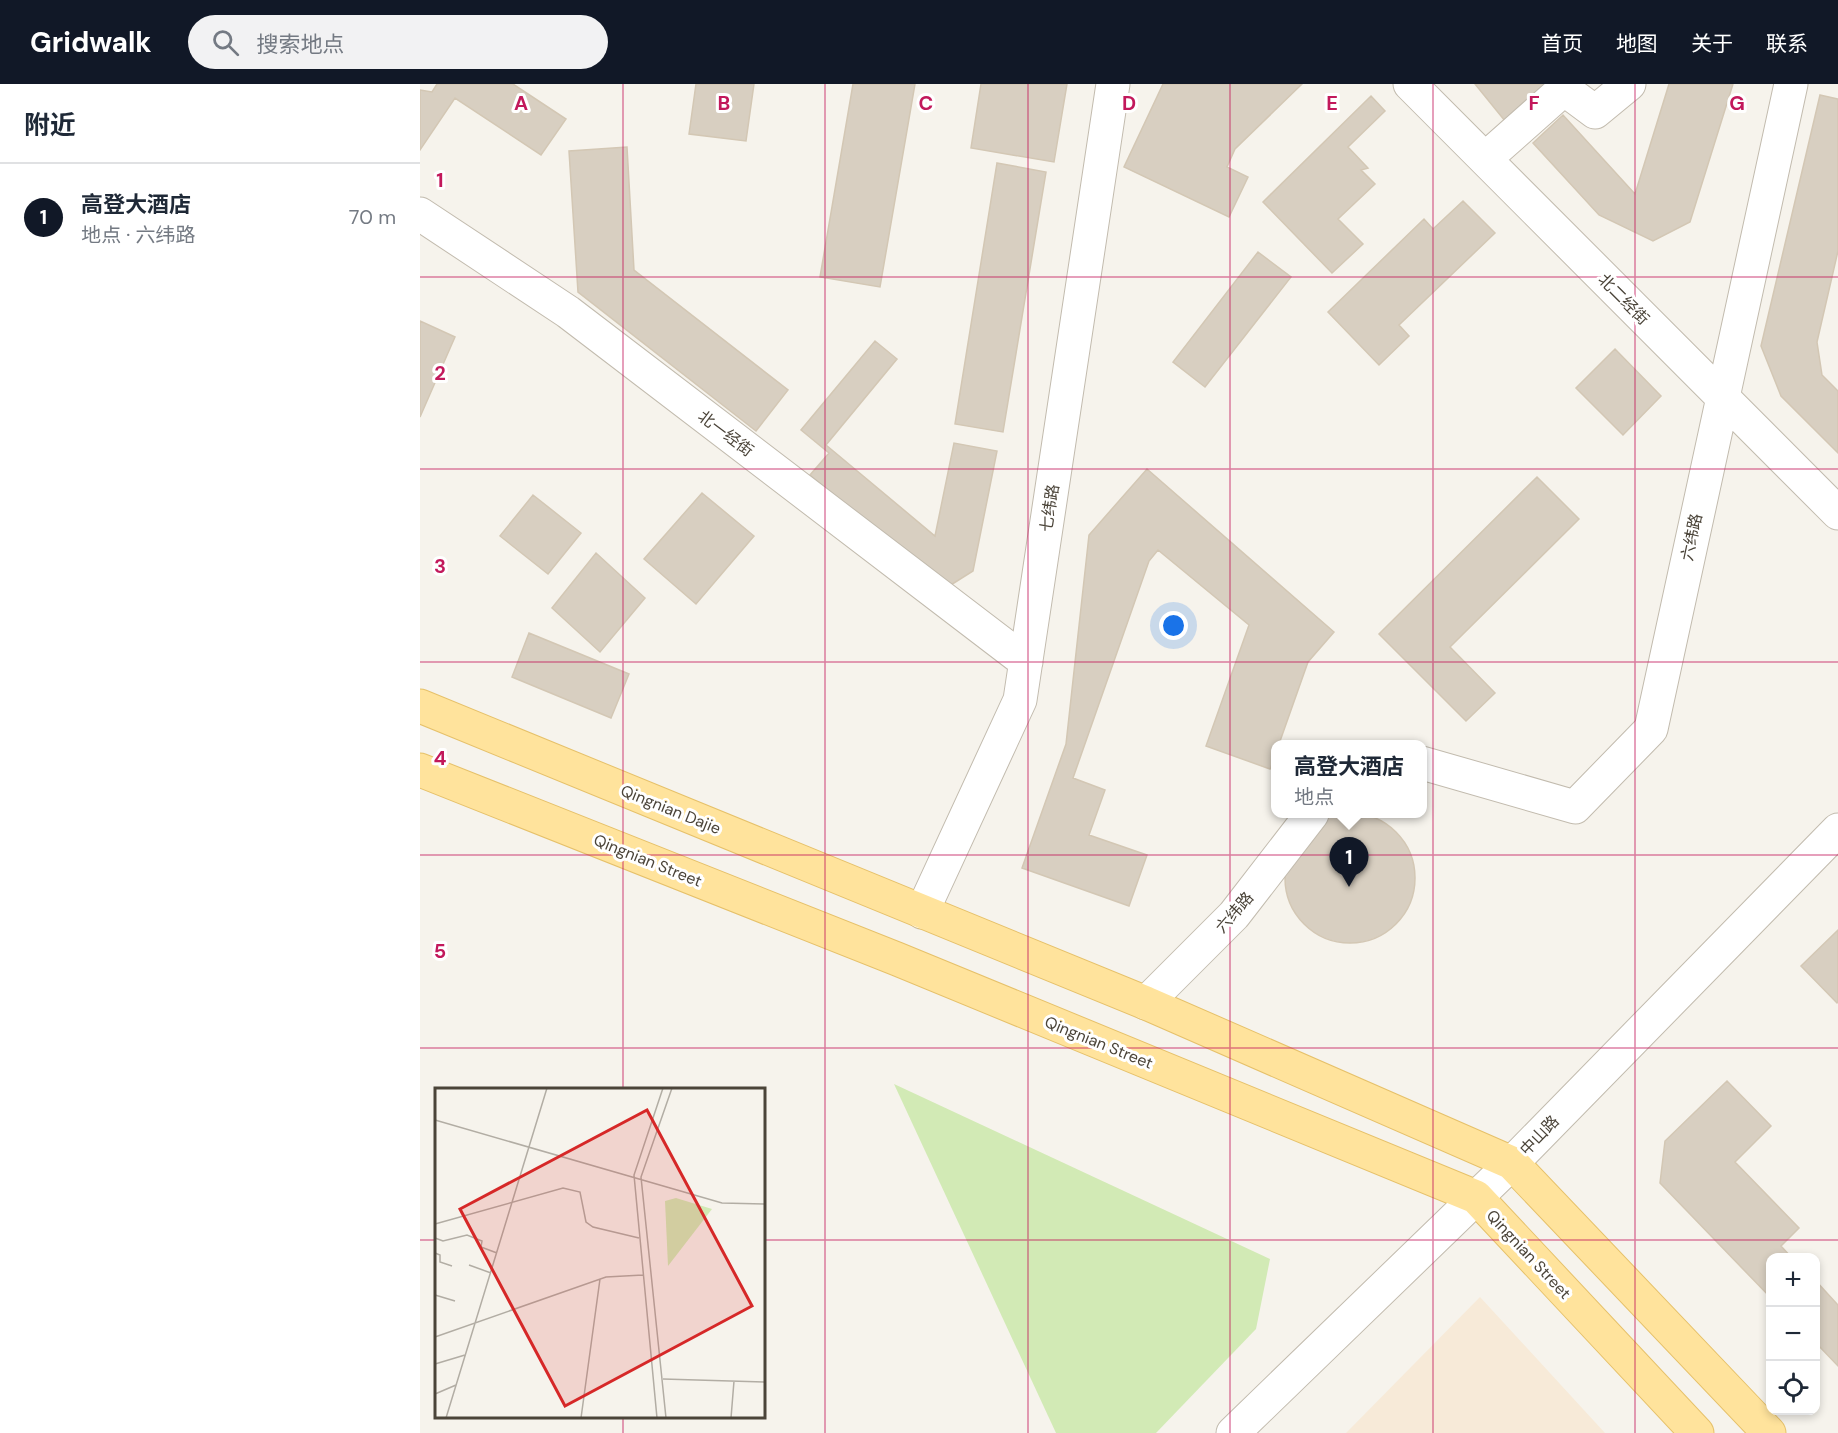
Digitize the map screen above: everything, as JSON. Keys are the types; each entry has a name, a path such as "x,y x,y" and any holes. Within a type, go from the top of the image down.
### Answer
{"main road":[{"name":"Qingnian Dajie","path":"420,706 922,912"},
{"name":"Qingnian Street","path":"420,770 897,958 1476,1197 1697,1433"},
{"path":"922,912 1146,1002 1512,1163 1769,1433"}],"street":[{"name":"七纬路","path":"922,912 1020,700 1113,84"},
{"name":"北二经街","path":"1410,84 1838,513"},
{"path":"1485,159 1564,89 1595,112 1629,84"},
{"name":"六纬路","path":"1427,765 1575,807 1651,729 1721,396 1791,84"},
{"name":"北一经街","path":"420,214 568,312 1026,662"},
{"name":"六纬路","path":"1146,1002 1234,915 1308,818"},
{"name":"中山路","path":"1233,1433 1512,1163 1838,830"}],"shaded area":[{"path":"1480,1297 1605,1433 1346,1433"}],"green space":[{"path":"894,1084 1270,1259 1256,1329 1156,1433 1056,1433"}],"building":[{"path":"437,84 513,84 566,119 541,155 455,98 420,150 420,90 432,92"},
{"path":"696,84 754,84 746,141 689,134"},
{"path":"853,84 915,84 880,287 820,277"},
{"path":"981,84 1067,84 1054,162 971,148"},
{"path":"1163,84 1302,84 1235,149 1227,167 1248,177 1229,217 1124,167"},
{"path":"1475,84 1549,84 1505,121"},
{"path":"1669,84 1733,84 1690,222 1653,241 1599,215 1533,143 1563,115 1635,194"},
{"path":"1820,95 1838,99 1838,251 1817,342 1822,375 1838,391 1838,453 1781,396 1761,346"},
{"path":"1371,96 1385,111 1348,147 1368,168 1361,170 1375,184 1338,219 1363,244 1332,273 1263,202"},
{"path":"627,147 634,270 788,390 756,431 578,292 569,151"},
{"path":"997,163 1046,172 1003,432 955,424"},
{"path":"1463,201 1495,233 1399,325 1409,336 1379,365 1328,312 1424,219 1433,229"},
{"path":"1258,252 1291,277 1205,387 1173,362"},
{"path":"420,321 455,337 420,417"},
{"path":"875,341 897,359 826,445 935,536 954,443 997,451 973,571 946,588 810,475 829,453 801,430"},
{"path":"1615,349 1661,396 1623,435 1576,388"},
{"path":"1147,469 1334,632 1308,662 1280,740 1271,740 1270,769 1206,746 1249,625 1158,550 1149,561 1073,778 1105,790 1089,835 1147,855 1129,906 1022,868 1066,744 1089,535"},
{"path":"1537,477 1579,519 1450,647 1495,693 1466,721 1379,634"},
{"path":"702,493 754,536 696,604 644,559"},
{"path":"533,495 581,533 548,574 500,536"},
{"path":"596,553 645,598 600,652 552,608"},
{"path":"529,633 629,674 611,718 512,677"},
{"path":"1325,818 1375,818 1396,832 1410,853 1414,865 1414,891 1404,914 1386,932 1363,942 1337,942 1314,932 1296,914 1286,891 1286,865 1290,853 1304,832"},
{"path":"1838,930 1838,1002 1837,1003 1801,966"},
{"path":"1727,1081 1771,1126 1735,1162 1799,1228 1781,1246 1787,1253 1766,1253 1766,1293 1660,1183 1665,1141"},
{"path":"1820,1285 1838,1305 1838,1366 1820,1347"}],"place":[{"name":"高登大酒店","path":"1349,887"}]}
